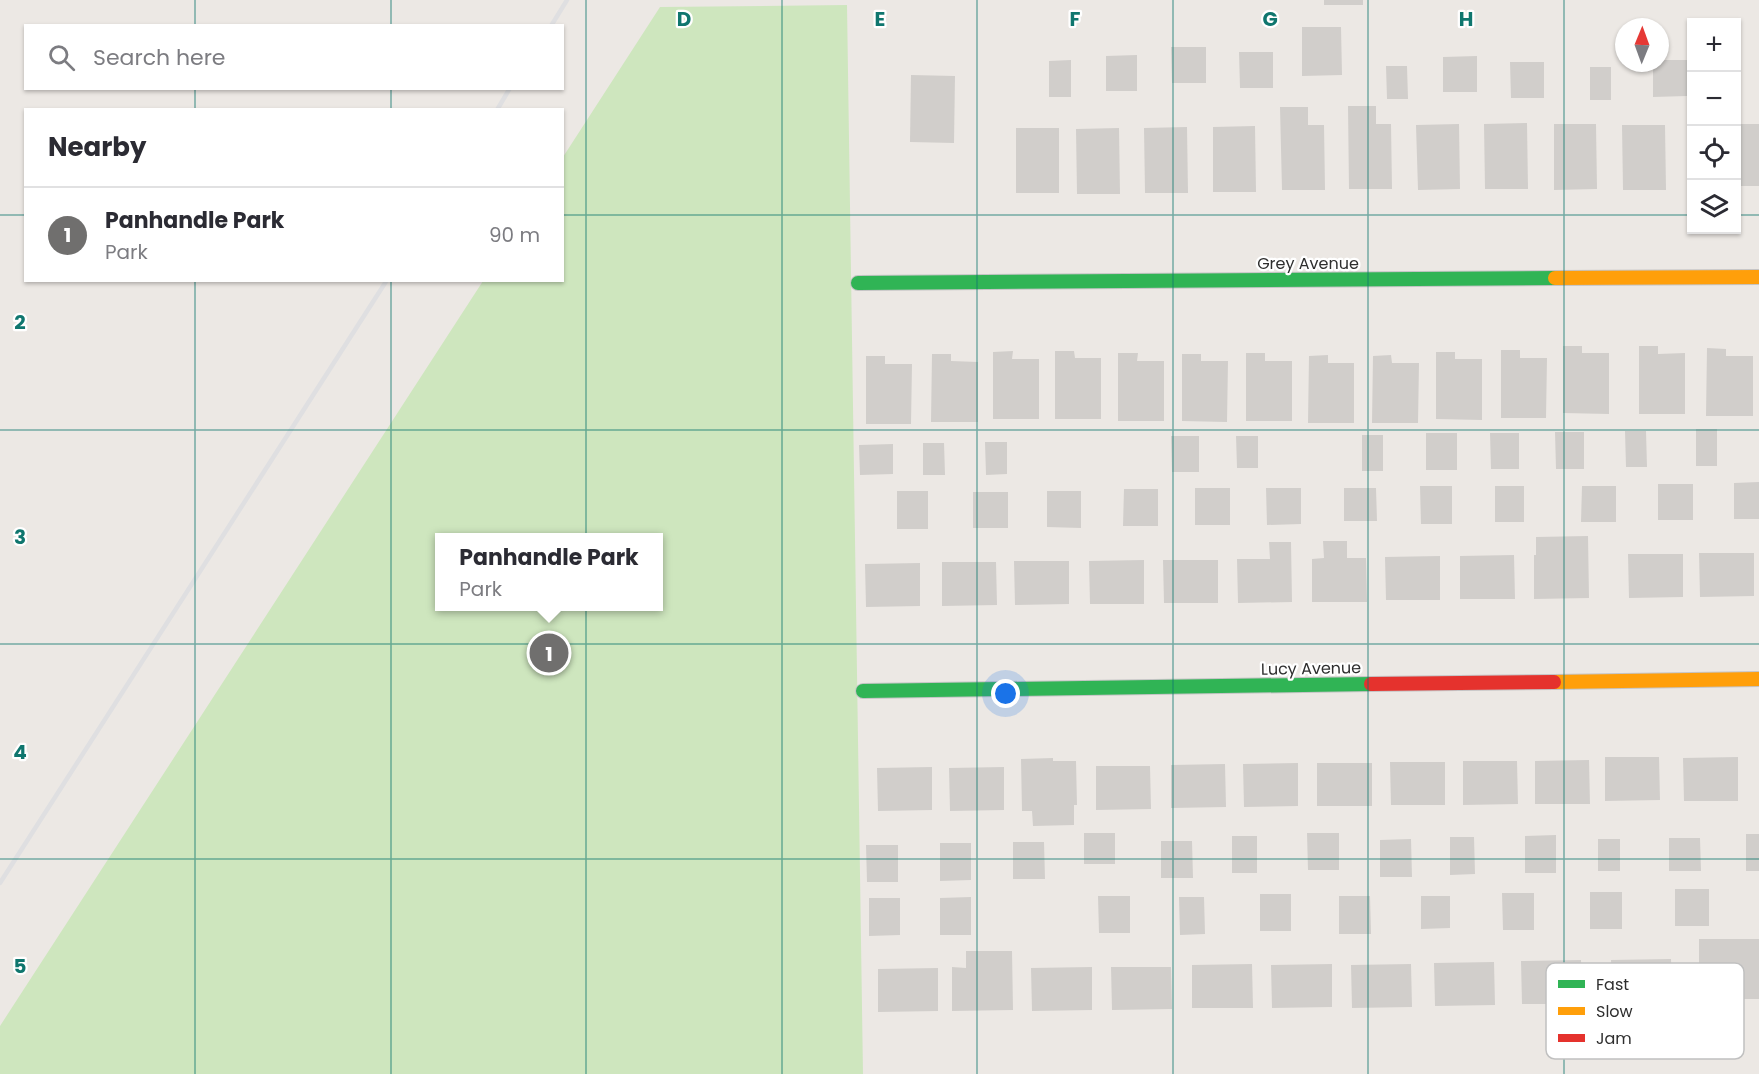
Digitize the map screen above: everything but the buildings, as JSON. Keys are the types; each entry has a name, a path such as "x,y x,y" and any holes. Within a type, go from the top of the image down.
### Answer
{"street":[{"name":"Grey Avenue","path":"858,283 1759,277"},
{"name":"Lucy Avenue","path":"863,691 1759,679"}],"green space":[{"path":"847,5 863,1074 0,1074 0,1026 482,282 564,282 564,155 660,7"}],"railway":[{"path":"552,24 567,0"},
{"path":"498,108 509,90"},
{"path":"0,883 386,282"}],"traffic: fast":[{"path":"858,283 1555,278"},
{"path":"863,691 1371,684"}],"traffic: slow":[{"path":"1555,278 1759,277"},
{"path":"1554,682 1759,679"}],"traffic: jam":[{"path":"1371,684 1554,682"}],"place":[{"name":"Panhandle Park","path":"549,653"}]}
